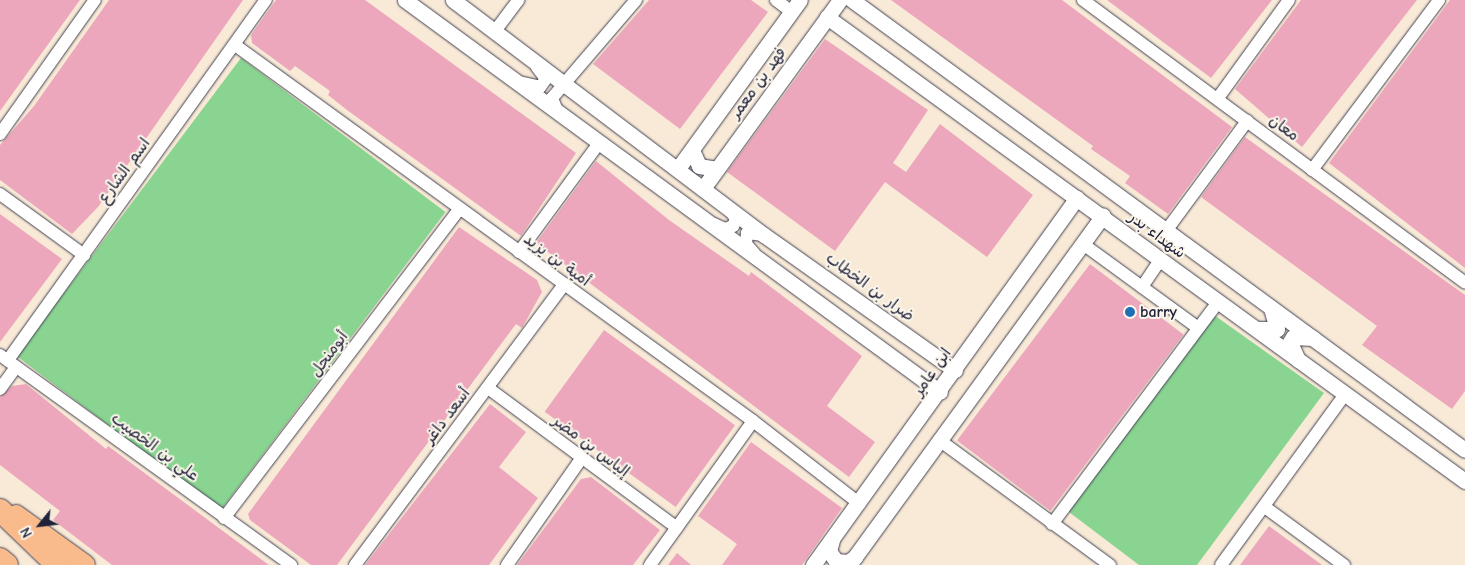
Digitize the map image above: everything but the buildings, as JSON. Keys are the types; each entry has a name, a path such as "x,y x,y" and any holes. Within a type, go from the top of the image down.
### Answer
{"highway":[{"path":"0,510 57,565"},
{"path":"0,559 7,565"}],"main road":[{"path":"0,504 86,565"}],"street":[{"path":"0,134 95,0"},
{"name":"اسم الشارع","path":"0,389 8,361 266,0"},
{"name":"ضرار بن الخطاب","path":"405,0 511,80 940,392"},
{"name":"ضرار بن الخطاب","path":"453,0 526,54 566,87 679,167 733,214 735,223 725,229 707,221"},
{"path":"495,31 518,0"},
{"path":"558,113 552,98 566,87 636,0"},
{"path":"776,0 796,6"},
{"name":"فهد بن معمر","path":"704,187 840,0"},
{"name":"معان","path":"1083,0 1218,98 1246,121 1465,283"},
{"path":"1218,98 1289,0"},
{"path":"1312,170 1439,0"},
{"path":"843,28 843,11 856,3"},
{"name":"شهداء بدر","path":"856,3 1166,232 1463,444"},
{"name":"فهد بن معمر","path":"679,167 796,6"},
{"name":"شهداء بدر","path":"827,17 1103,216 1344,396 1465,481"},
{"name":"أمية بن يزيد","path":"235,45 752,421 860,504"},
{"name":"ضرار بن الخطاب","path":"511,80 540,87 546,79 526,54"},
{"path":"1166,232 1246,121"},
{"path":"519,252 599,143"},
{"path":"692,150 699,166 717,168"},
{"path":"0,194 84,255"},
{"name":"ابن عامر","path":"813,565 860,504 1077,198"},
{"name":"ضرار بن الخطاب","path":"718,200 764,235 955,370"},
{"name":"أبومنجل","path":"224,518 459,209"},
{"path":"833,539 829,551 832,558 844,563 852,561 1103,216"},
{"name":"ضرار بن الخطاب","path":"758,258 746,244 747,233 764,235"},
{"path":"1083,244 1198,328"},
{"path":"1142,287 1160,260"},
{"name":"أسعد داغر","path":"354,565 564,285"},
{"path":"1052,524 1218,302"},
{"path":"1255,329 1277,329 1271,308"},
{"path":"1299,361 1290,342 1293,337 1313,338"},
{"name":"علي بن الخصيب","path":"8,361 291,565"},
{"name":"إلياس بن مضر","path":"488,388 676,528"},
{"path":"1221,565 1266,508 1344,396"},
{"path":"650,565 752,421"},
{"path":"939,440 1110,565"},
{"path":"507,565 581,459"},
{"path":"1266,508 1344,565"}],"green space":[{"path":"241,58 445,212 221,510 17,356"},
{"path":"1214,315 1324,393 1197,565 1139,565 1065,509"}],"place":[{"name":"barry","path":"1130,312"}]}
